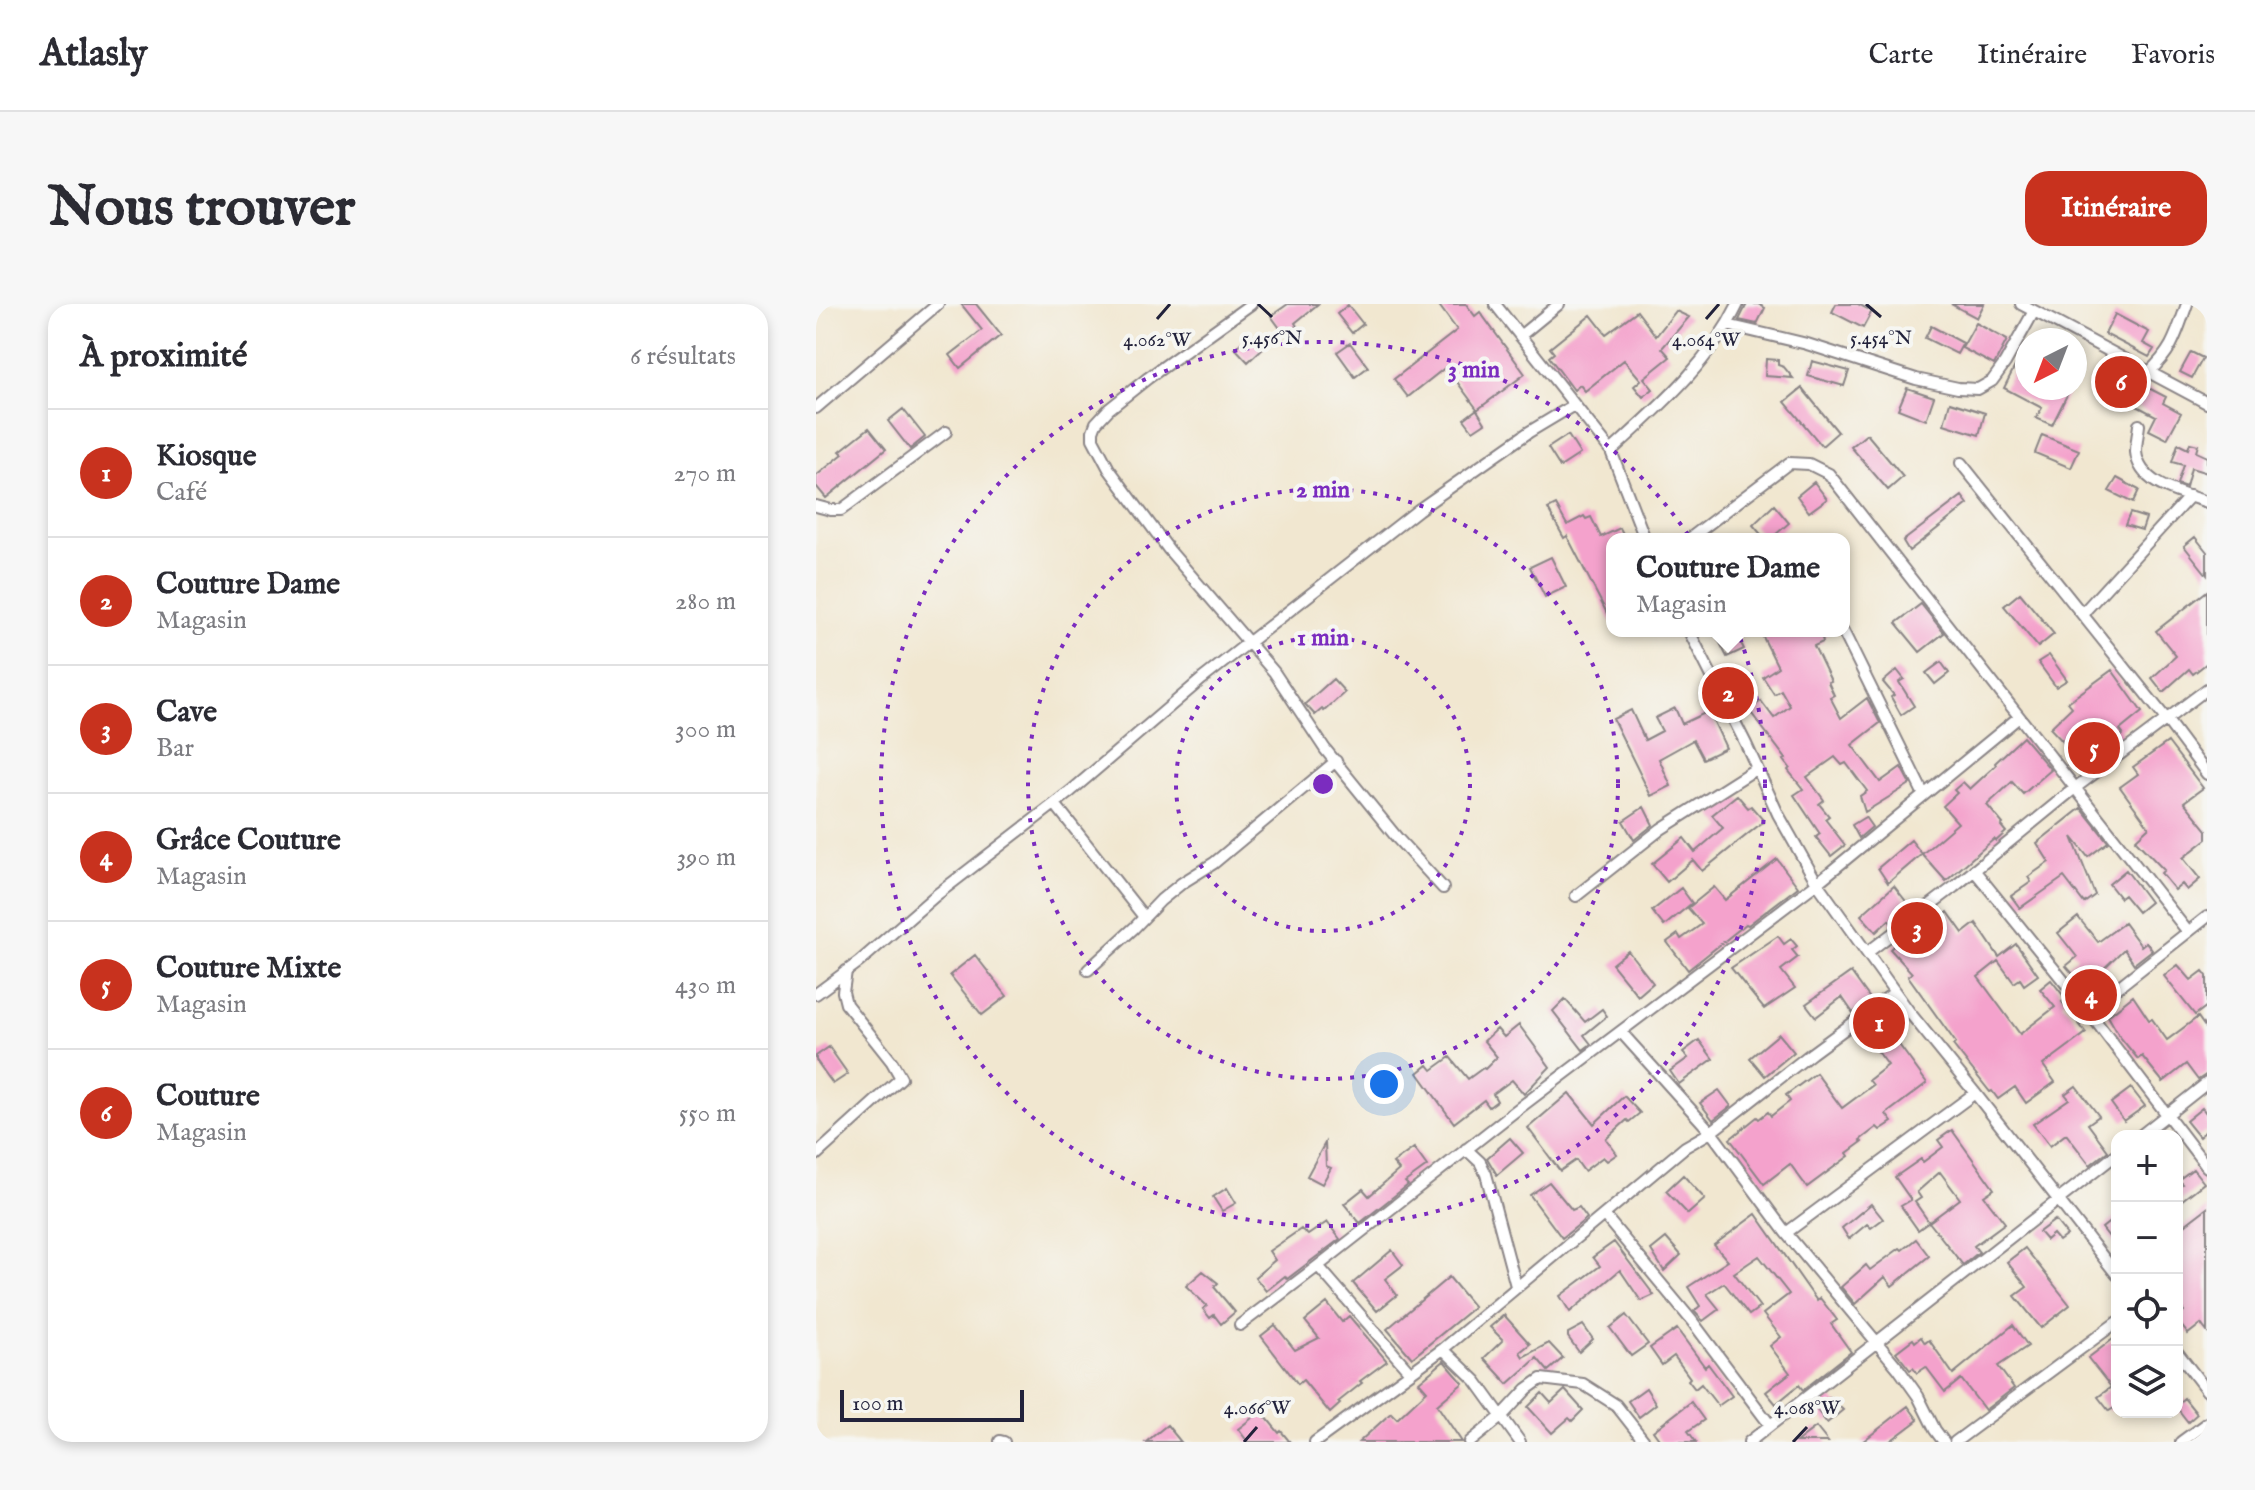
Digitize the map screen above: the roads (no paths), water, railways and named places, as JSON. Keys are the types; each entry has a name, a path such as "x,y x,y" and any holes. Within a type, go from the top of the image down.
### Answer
{"street":[{"path":"816,408 938,304"},
{"path":"1251,304 1118,401 1096,423 1093,431 1096,448 1169,550 1274,672 1325,749 1398,839 1443,888"},
{"path":"1495,304 1611,451 1643,533"},
{"path":"1520,336 1559,304"},
{"path":"1611,451 1680,387 1727,325 1738,304"},
{"path":"2021,304 2207,403"},
{"path":"2148,373 2163,360 2174,342 2187,304"},
{"path":"1727,325 1807,344 1916,379 1978,389 1992,381 2005,363 2034,311"},
{"path":"816,994 935,896 1055,804 1202,679 1418,510 1529,432 1574,405"},
{"path":"2139,425 2136,450 2139,464 2147,477 2207,502"},
{"path":"816,506 841,510 946,432"},
{"path":"1697,533 1789,463 1809,464 1829,474 2188,932"},
{"path":"1961,463 2207,774"},
{"path":"2082,614 2190,496"},
{"path":"1692,637 1778,814 1817,883 1895,992 2116,1274"},
{"path":"1846,637 1924,795"},
{"path":"1868,952 2075,788 2207,689"},
{"path":"1240,1325 1817,883 2019,717"},
{"path":"1088,970 1161,900 1214,863 1336,761"},
{"path":"1576,896 1661,829 1757,768"},
{"path":"1055,804 1144,917"},
{"path":"1974,870 2088,1011 2207,1167"},
{"path":"2088,1011 2207,917"},
{"path":"816,1155 901,1078 846,1004 843,992 846,971"},
{"path":"1315,1442 1443,1349 1685,1147 1711,1132 1895,992"},
{"path":"1621,1032 1711,1132 1786,1233 1918,1396 1944,1442"},
{"path":"2147,1130 2207,1083"},
{"path":"1786,1233 1975,1093"},
{"path":"1466,1149 1480,1162 1486,1174 1516,1286"},
{"path":"1749,1442 2111,1159"},
{"path":"1604,1215 1692,1321 1770,1425"},
{"path":"1318,1266 1410,1372"},
{"path":"1955,1442 2111,1326"},
{"path":"1443,1349 1476,1381 1520,1442"},
{"path":"2183,1360 2207,1391"},
{"path":"1470,1442 1541,1379 1583,1384 1616,1405 1645,1442"},
{"path":"2181,1442 2207,1423"}],"place":[{"name":"Couture","path":"2121,382"},
{"name":"Couture Dame","path":"1728,693"},
{"name":"Couture Mixte","path":"2094,748"},
{"name":"Cave","path":"1917,928"},
{"name":"Grâce Couture","path":"2091,995"},
{"name":"Kiosque","path":"1879,1023"}]}
